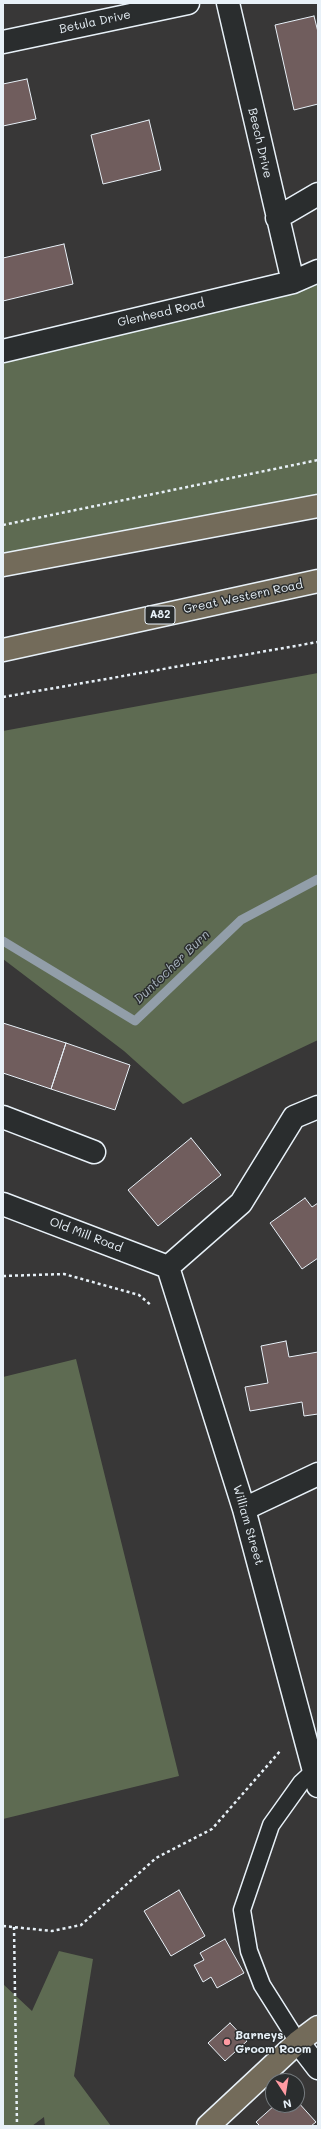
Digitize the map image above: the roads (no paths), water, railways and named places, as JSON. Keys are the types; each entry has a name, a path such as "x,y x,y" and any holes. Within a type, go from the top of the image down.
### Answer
{"main road":[{"path":"3,565 318,506"},
{"name":"Great Western Road","path":"3,650 318,581"},
{"path":"208,2126 298,2042 318,2027"}],"street":[{"name":"Betula Drive","path":"3,42 188,3"},
{"name":"Beech Drive","path":"228,3 293,282"},
{"path":"277,218 318,194"},
{"name":"Glenhead Road","path":"3,351 293,282 318,271"},
{"path":"168,1267 241,1203 294,1117 318,1107"},
{"path":"3,1117 94,1152"},
{"name":"Old Mill Road","path":"3,1204 168,1267"},
{"name":"William Street","path":"168,1267 244,1509 316,1779"},
{"path":"244,1509 318,1474"},
{"path":"298,2042 318,2068"}],"lane":[{"path":"298,2042 262,1985 249,1951 242,1910 271,1825 301,1783 316,1779"}],"waterway":[{"name":"Duntocher Burn","path":"3,941 135,1021 241,920 318,879"}],"place":[{"name":"Barneys Groom Room","path":"227,2042"}]}
